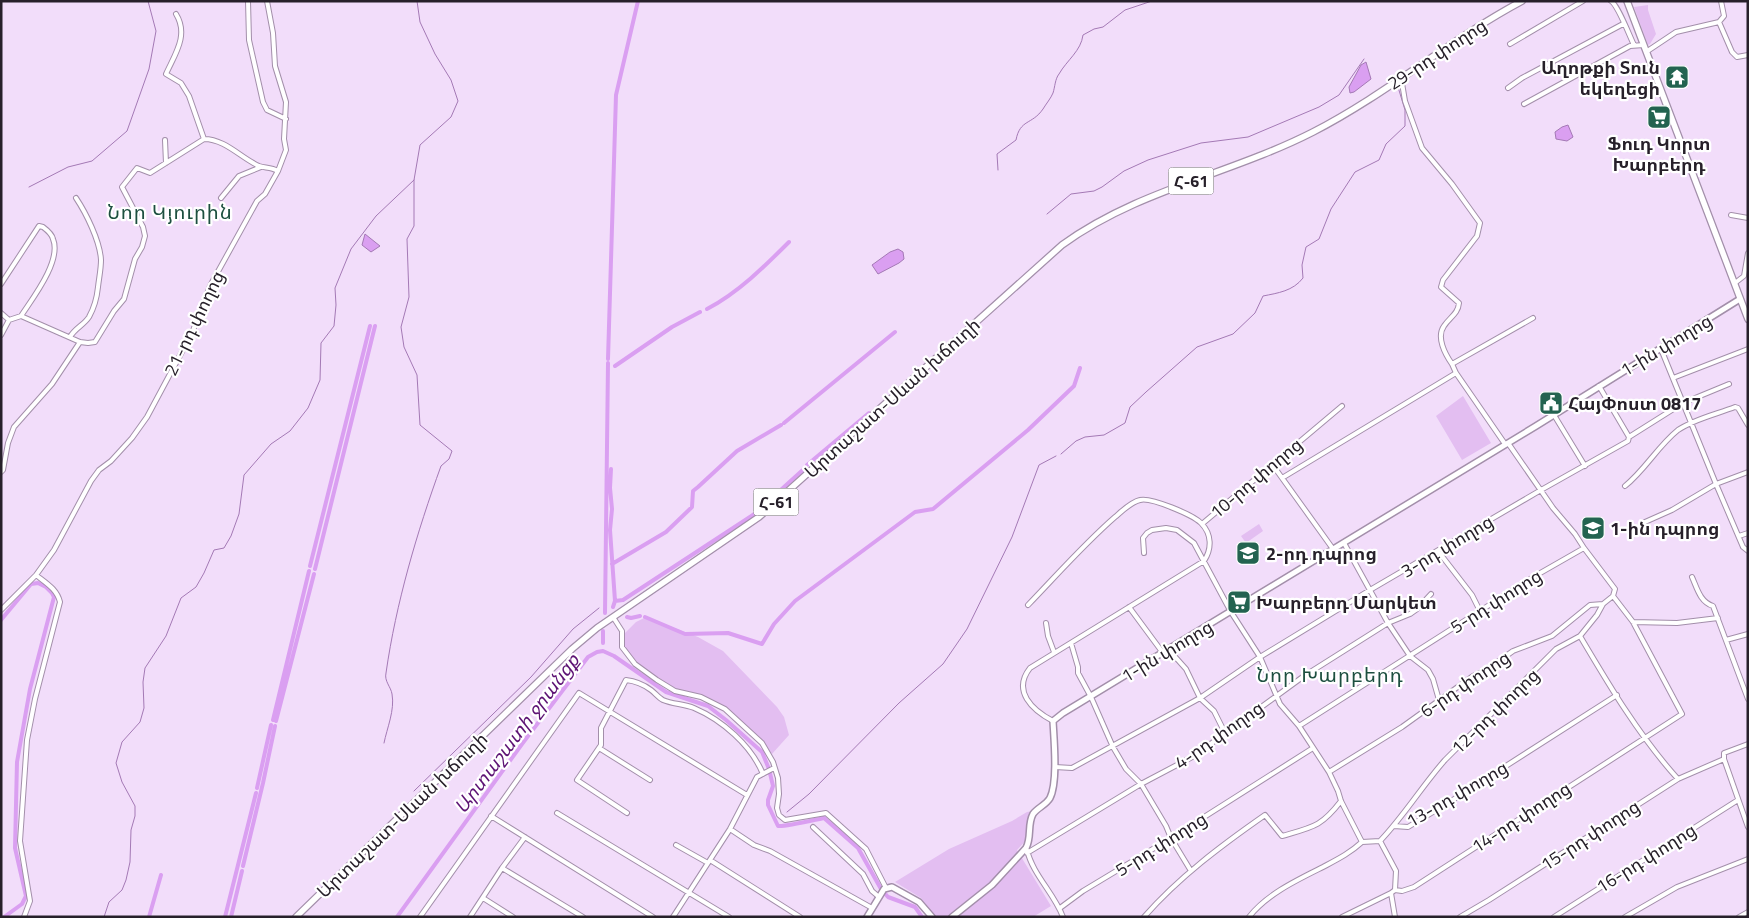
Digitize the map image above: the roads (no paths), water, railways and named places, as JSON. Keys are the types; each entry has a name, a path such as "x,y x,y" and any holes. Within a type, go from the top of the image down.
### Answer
{"main road":[{"name":"29-րդ փողոց","path":"1379,92 1482,24 1522,1"},
{"path":"1627,1 1748,319"},
{"name":"Արտաշատ-Սևան խճուղի","path":"296,917 572,649 614,617 759,517 1038,266 1074,236 1130,205 1274,150 1344,114 1379,92"},
{"name":"1-ին փողոց","path":"1053,721 1063,713 1740,300"},
{"path":"952,917 992,885 1027,850 1030,842 1030,824 1034,814 1049,799 1055,766 1053,721"},
{"path":"868,916 883,892 892,887 919,902 932,917"}],"street":[{"path":"248,1 249,40 263,102 267,110 286,119"},
{"name":"21-րդ փողոց","path":"1,610 36,574 54,550 91,481 99,470 111,461 132,438 147,417 192,333 210,286 257,201 265,194 278,171 286,150 284,139 286,102 275,66 273,33 267,1"},
{"name":"29-րդ փողոց","path":"1510,44 1583,1"},
{"path":"1611,1 1618,8 1623,24 1634,45"},
{"path":"1524,104 1634,45 1645,48 1676,32 1719,22 1724,16 1721,1"},
{"path":"176,14 181,21 182,33 180,43 166,74 181,83 189,96 204,139"},
{"path":"1719,22 1732,52 1737,57 1748,55"},
{"path":"1508,88 1522,78 1623,24"},
{"path":"1401,77 1405,101 1422,148 1452,184 1480,223 1477,236 1443,280 1441,287 1459,302 1458,310 1444,325 1441,333 1444,348 1456,373 1615,589 1613,596 1603,604"},
{"path":"21,316 80,342 95,342 114,311 124,299 135,259 142,247 145,236 143,227 122,187 137,168 150,173 204,139 216,141 261,167"},
{"path":"165,140 166,163"},
{"path":"221,198 239,176 261,167 269,166 278,171"},
{"path":"70,337 75,329 89,317 92,310 97,294 101,258 86,212 76,198"},
{"path":"1730,215 1748,218"},
{"path":"1,284 38,226 43,227 53,238 54,255 51,266 21,316 9,320 1,335"},
{"path":"1735,283 1744,276 1748,253"},
{"path":"1,313 9,320"},
{"path":"1452,364 1533,318"},
{"path":"2,471 14,427 52,384 80,342"},
{"path":"1661,349 1743,547 1748,551"},
{"path":"1673,378 1748,349"},
{"name":"10-րդ փողոց","path":"1282,478 1456,373"},
{"name":"3-րդ փողոց","path":"1055,766 1072,768 1200,698 1260,657 1370,590 1628,441 1629,438 1683,403 1729,384"},
{"path":"1599,386 1629,438"},
{"name":"10-րդ փողոց","path":"1028,605 1095,534 1133,503 1142,499 1150,500 1193,517 1202,524 1342,406"},
{"path":"1625,486 1634,479 1670,437 1680,429 1735,407 1740,410 1748,425"},
{"path":"1554,415 1585,466"},
{"path":"1272,464 1333,549"},
{"path":"1645,522 1672,510 1716,484 1748,472"},
{"path":"1053,721 1042,715 1031,705 1022,688 1023,676 1030,668 1054,652 1204,561 1210,546 1202,524"},
{"path":"1144,553 1143,538 1147,532 1152,530 1166,528 1177,530 1194,543 1231,612 1260,657 1280,704 1299,726 1329,772 1341,801 1362,842"},
{"path":"1739,536 1748,533"},
{"path":"1344,543 1388,623 1410,656 1428,670 1433,678 1439,700"},
{"name":"5-րդ փողոց","path":"1299,726 1535,576 1584,548"},
{"path":"1438,551 1472,595 1480,611"},
{"path":"24,917 30,900 20,841 27,740 34,699 60,602 53,588 36,574"},
{"path":"1692,577 1703,601 1714,606 1748,699"},
{"name":"4-րդ փողոց","path":"1027,850 1141,784 1194,756 1304,676 1388,623 1410,614 1431,594"},
{"path":"1613,596 1633,622 1678,623 1718,618"},
{"name":"12-րդ փողոց","path":"1394,826 1432,774 1445,760 1556,649 1580,636 1603,604"},
{"name":"6-րդ փողոց","path":"1329,772 1514,651 1552,636 1590,605 1603,604"},
{"path":"1129,606 1166,651 1186,669 1200,698 1214,711 1225,732"},
{"path":"614,617 622,631 622,648 634,664 675,691 701,697 725,709 762,743 770,756 778,778 779,815 785,820 826,813 866,849 883,892 872,891 863,874 813,827"},
{"name":"14-րդ փողոց","path":"1342,917 1393,891 1402,891 1414,887 1682,714 1633,622"},
{"path":"1046,624 1054,652"},
{"path":"1726,640 1748,634"},
{"path":"1580,636 1645,739 1678,779"},
{"path":"1071,643 1078,666 1078,673 1113,747 1126,769 1141,784 1190,872"},
{"path":"628,812 577,780 601,745 601,728 626,680 636,682 664,700 692,707 704,713 747,747 756,757 763,774"},
{"path":"420,917 579,693 747,795"},
{"name":"13-րդ փողոց","path":"1380,841 1394,826 1408,827 1616,694"},
{"name":"15-րդ փողոց","path":"1460,917 1678,779 1724,759 1724,753 1748,744"},
{"path":"599,748 650,780"},
{"name":"5-րդ փողոց","path":"1060,908 1082,891 1171,838 1313,748"},
{"path":"1724,759 1748,827"},
{"path":"674,917 730,829 757,777 774,768"},
{"name":"16-րդ փողոց","path":"1554,917 1738,800"},
{"path":"1144,917 1190,872 1226,842 1265,815 1282,836 1322,823 1341,801"},
{"path":"557,813 729,917"},
{"path":"491,816 653,917"},
{"path":"730,829 754,845 872,908"},
{"path":"470,917 502,868 525,838"},
{"path":"1249,917 1256,908 1275,894 1351,852 1362,842 1380,841 1396,871 1393,891 1395,917"},
{"path":"676,845 709,861 800,917"},
{"path":"1027,850 1032,863 1060,908 1063,917"},
{"path":"1625,917 1677,887 1748,859"},
{"path":"502,868 583,917"},
{"path":"483,898 513,917"},
{"path":"1740,917 1748,912"}],"waterway":[{"path":"29,187 68,167 92,161 127,131 149,69 156,31 148,1"},
{"path":"384,743 392,713 393,700 386,676 401,594 432,491 441,466 449,459 452,451 420,425 417,375 404,347 401,327 409,297 407,239 414,226 414,180 420,145 451,117 458,101 451,80 435,54 420,22 417,1"},
{"path":"608,359 616,95 638,1"},
{"path":"998,170 997,154 1016,140 1023,125 1035,118 1043,109 1053,93 1062,69 1080,46 1083,35 1103,27 1125,10 1152,1"},
{"path":"1047,214 1071,194 1094,191 1124,171 1148,160 1201,143 1248,137 1319,107 1339,95 1364,59"},
{"path":"1061,454 1076,441 1085,437 1104,435 1125,423 1130,407 1197,347 1233,334 1255,313 1263,296 1285,291 1295,286 1303,278 1302,265 1306,247 1319,239 1331,209 1355,172 1379,160 1386,144 1405,126 1405,110 1398,87"},
{"path":"104,917 109,902 122,890 130,862 131,830 135,816 135,806 122,782 116,763 122,742 140,722 144,708 143,682 145,668 166,636 181,598 196,587 214,550 224,548 231,536 239,514 244,475 271,444 290,431 308,408 320,380 321,343 334,326 335,288 351,249 376,216 414,180"},
{"path":"707,309 730,295 761,270 789,242"},
{"path":"615,366 672,327 700,312"},
{"path":"310,566 370,326"},
{"path":"315,569 375,326"},
{"path":"784,423 895,332"},
{"path":"605,613 608,363"},
{"path":"645,617 685,634 728,633 762,644 774,624 795,601 915,512 933,509 1028,430 1074,386 1080,368"},
{"path":"807,465 869,413"},
{"path":"612,564 666,532 692,507 693,491 737,451 781,425"},
{"path":"787,812 809,794 899,703 943,664 967,629 1012,537 1039,465 1056,456"},
{"path":"615,601 623,600 753,515 805,468"},
{"path":"611,469 612,509 610,530 615,601 613,607"},
{"path":"273,720 309,571"},
{"path":"276,721 314,574"},
{"name":"Արտաշատի ջրանցք","path":"1,620 31,584 38,583 46,587 54,597 30,689 17,762 15,848 26,896 22,904 4,917"},
{"path":"414,791 531,677 573,629 599,608"},
{"path":"627,617 640,616"},
{"path":"603,631 603,643"},
{"name":"Արտաշատի ջրանցք","path":"397,917 522,744 588,657 603,651 614,656 666,692 708,706 726,720 762,752 773,786 768,805 778,826 824,818 858,848 881,889 888,897 915,907 922,917"},
{"path":"257,788 271,725"},
{"path":"243,866 275,726"},
{"path":"225,917 256,793"},
{"path":"231,917 242,871"},
{"path":"149,917 161,875"}],"place":[{"name":"Աղոթքի Տուն եկեղեցի","path":"1677,77"},
{"name":"Ֆուդ Կորտ Խարբերդ","path":"1659,117"},
{"name":"ՀայՓոստ 0817","path":"1551,403"},
{"name":"1-ին դպրոց","path":"1593,528"},
{"name":"2-րդ դպրոց","path":"1248,553"},
{"name":"Խարբերդ Մարկետ","path":"1239,602"}],"district":[{"name":"Նոր Կյուրին","path":"170,211"},
{"name":"Նոր Խարբերդ","path":"1330,674"}]}
